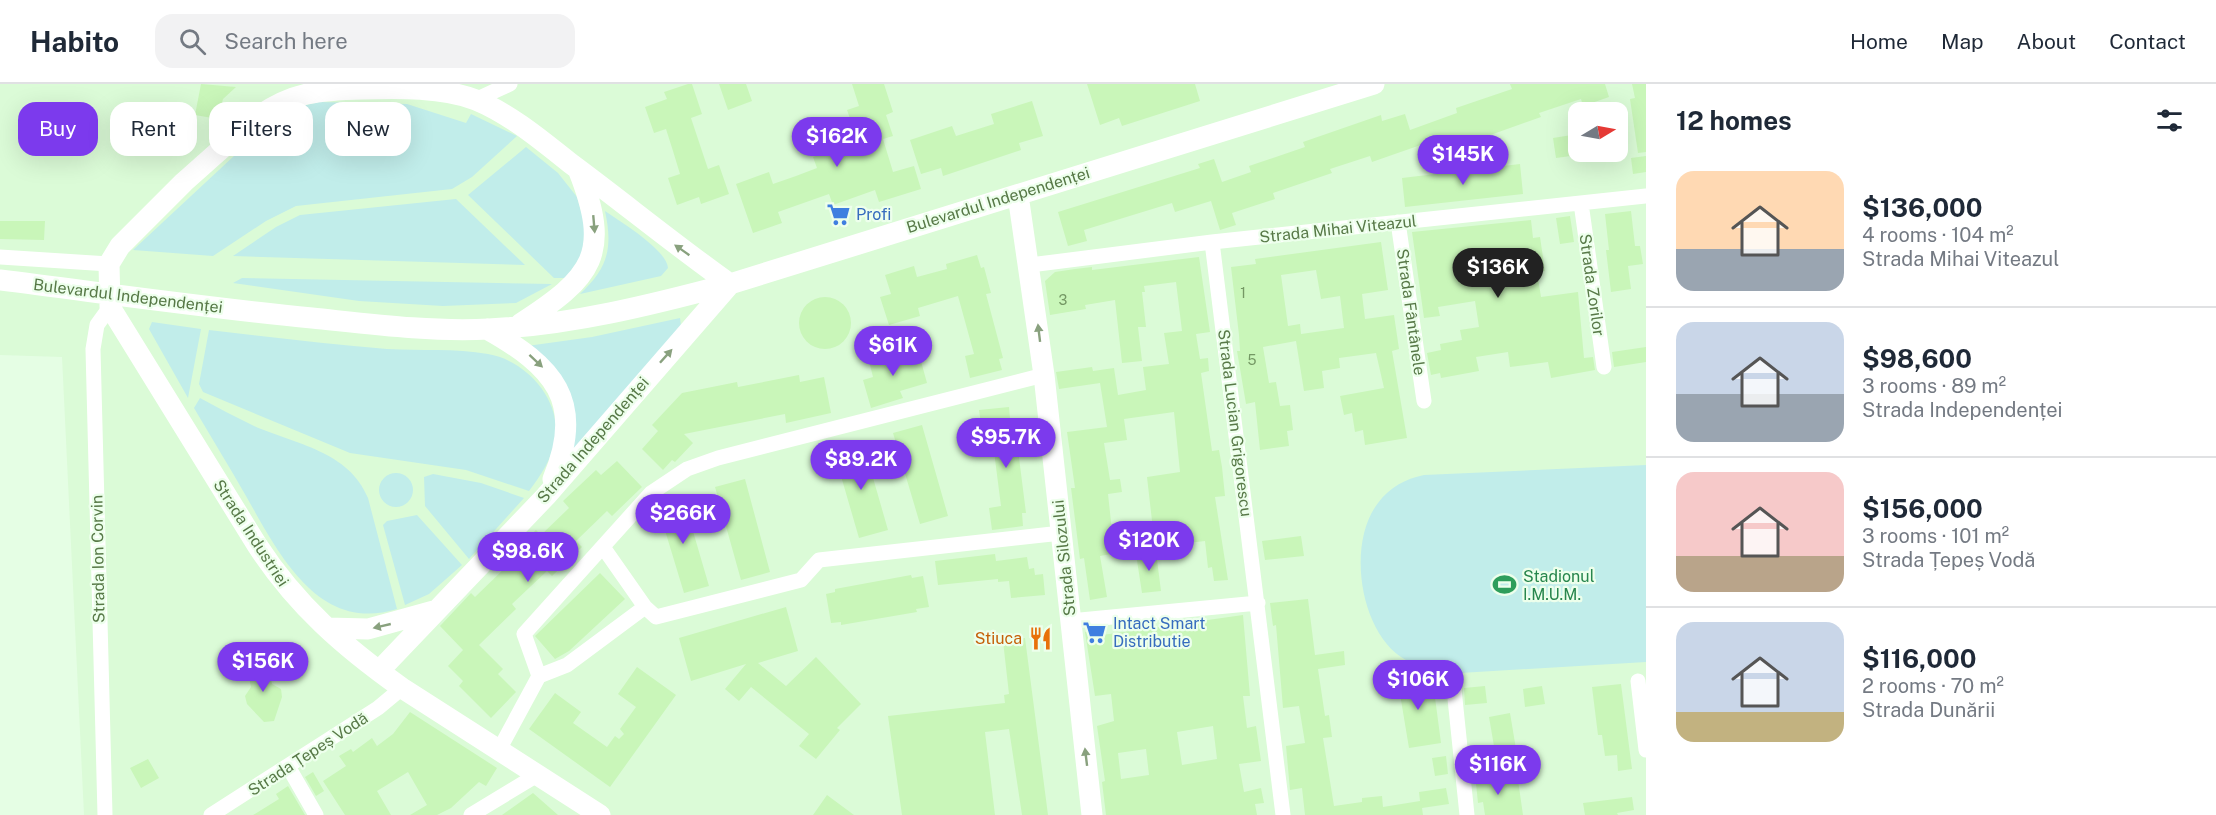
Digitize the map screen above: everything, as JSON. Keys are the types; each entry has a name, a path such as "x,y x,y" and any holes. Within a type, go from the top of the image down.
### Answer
{"street":[{"path":"475,100 510,84"},
{"name":"Bulevardul Independenței","path":"0,280 257,313 363,324 487,329 516,327 620,311 730,284 1374,84"},
{"path":"110,307 109,264 133,231 240,132 273,106 298,94 322,90 376,88 443,92 475,100 516,123 578,168 668,241 730,284"},
{"path":"516,327 556,301 575,284 588,267 594,251 594,218 578,168"},
{"name":"Strada Silozului","path":"1018,195 1030,265 1044,375 1092,815"},
{"name":"Strada Mihai Viteazul","path":"1030,265 1212,242 1646,196"},
{"name":"Strada Zorilor","path":"1581,203 1604,367"},
{"name":"Strada Fântânele","path":"1398,222 1424,401"},
{"name":"Strada Lucian Grigorescu","path":"1212,242 1283,815"},
{"path":"0,257 109,264"},
{"name":"Strada Independenței","path":"379,671 546,496 730,284"},
{"name":"Strada Industriei","path":"110,307 280,580 327,628 402,688 600,815"},
{"name":"Strada Ion Corvin","path":"105,815 93,349 97,326 110,307"},
{"path":"487,329 519,347 539,363 557,387 566,417 564,454 546,496"},
{"path":"540,676 524,634 651,493 687,469 718,458 1044,375"},
{"path":"603,547 645,607 656,617 801,580 819,560 1061,533"},
{"path":"1070,621 1257,603"},
{"path":"499,750 540,676 567,665 645,607"},
{"path":"327,628 368,629 436,610"},
{"path":"1638,681 1646,750"},
{"name":"Strada Țepeș Vodă","path":"211,815 289,768 378,708 402,688"},
{"path":"1454,689 1467,815"},
{"path":"289,768 316,815"},
{"path":"471,815 537,775"}],"shaded area":[{"path":"0,84 1646,84 1646,815 84,815 62,357 0,355"},
{"path":"325,102 325,156 411,156 411,105 466,123 471,114 517,136 472,177 452,189 296,206 266,221 213,256 133,250 234,156 313,156 313,103"},
{"path":"526,147 558,173 577,197 585,225 583,253 566,278 554,278 468,195"},
{"path":"456,199 525,265 233,256 276,227 300,215"},
{"path":"605,211 652,245 666,261 668,268 661,276 580,294 597,275 606,257 608,236"},
{"path":"242,278 552,284 516,303 443,306 359,301 233,283"},
{"path":"680,318 681,326 571,457 572,432 527,346 592,337"},
{"path":"152,322 201,329 188,398 149,329"},
{"path":"209,330 387,349 476,352 502,358 527,373 547,396 556,424 555,439 549,460 529,491 466,470 350,453 203,392 199,384"},
{"path":"200,398 254,426 319,451 348,469 368,498 397,609 369,614 345,610 323,599 304,583 272,541 194,408"},
{"name":"Stadionul I.M.U.M.","path":"1646,465 1646,662 1446,672 1426,668 1406,660 1390,648 1378,631 1368,610 1363,588 1362,541 1368,520 1378,503 1398,484 1424,475"},
{"path":"396,473 408,478 413,490 408,502 396,507 384,502 379,490 384,478"},
{"path":"433,474 481,483 524,498 469,559 425,506 424,477"},
{"path":"417,515 462,565 429,594 405,605 383,525 387,521"}],"building":[{"path":"201,84 236,87 222,102 209,102 209,117 197,115"},
{"path":"692,84 702,114 691,118 708,169 719,165 729,194 701,204 699,197 677,205 668,178 680,174 666,129 654,133 645,107 667,99 664,92"},
{"path":"719,84 746,84 752,101 728,110"},
{"path":"852,84 884,84 893,112 886,115 893,136 883,139 893,172 914,166 921,189 879,202 875,190 833,205 829,194 778,212 782,223 753,233 736,184 769,172 773,184 796,176 817,168 813,157 858,141 847,110 859,106"},
{"path":"1087,84 1195,84 1200,101 1122,126 1119,118 1100,125"},
{"path":"1510,84 1605,84 1609,97 1595,102 1582,102 1581,99 1568,102 1539,113 1541,117 1482,138 1484,142 1441,157 1435,140 1372,162 1370,156 1330,169 1332,173 1273,193 1275,199 1232,213 1236,225 1220,230 1211,201 1175,212 1172,203 1084,230 1087,241 1068,246 1058,212 1200,168 1198,164 1214,159 1222,182 1251,172 1249,166 1305,147 1303,142 1381,115 1382,121 1405,114 1410,130 1457,113 1456,108 1512,89"},
{"path":"1632,84 1646,84 1646,152 1638,153 1630,99 1635,98"},
{"path":"1032,101 1043,136 1019,143 1021,150 943,176 941,168 921,174 910,140 952,126 956,136 994,124 991,114"},
{"path":"1568,136 1568,156 1556,158 1553,138"},
{"path":"1646,156 1646,172 1633,174 1631,158"},
{"path":"1520,164 1523,194 1405,207 1402,178"},
{"path":"1631,211 1635,246 1640,246 1643,264 1628,266 1631,289 1611,292 1605,214"},
{"path":"1570,216 1574,242 1560,244 1556,218"},
{"path":"1531,220 1533,238 1540,237 1545,271 1537,272 1541,297 1578,292 1584,358 1593,357 1595,370 1551,378 1548,362 1510,367 1508,352 1476,357 1479,371 1441,378 1440,373 1431,375 1427,353 1441,350 1440,344 1462,340 1460,330 1479,327 1475,301 1438,307 1440,316 1424,318 1412,232","holes":["1494,253 1497,280 1466,284 1462,257"]},
{"path":"0,221 45,221 44,240 0,239"},
{"path":"1381,242 1388,290 1362,294 1365,319 1394,315 1399,349 1392,351 1407,438 1365,445 1363,430 1355,432 1352,413 1344,415 1340,396 1384,388 1376,353 1339,358 1340,368 1322,371 1324,388 1304,391 1296,341 1263,347 1269,383 1276,382 1280,406 1290,405 1293,430 1287,431 1289,446 1260,450 1255,402 1246,404 1237,351 1240,351 1239,335 1231,267 1256,264 1255,259","holes":["1316,270 1321,299 1340,296 1344,328 1301,334 1300,324 1288,326 1281,275"]},
{"path":"977,255 981,268 984,267 991,293 986,294 1003,358 999,359 1002,370 970,378 965,356 974,354 958,296 918,308 920,316 889,325 880,297 891,294 885,275 914,266 917,277 947,269 946,264"},
{"path":"1199,257 1210,332 1196,334 1200,359 1208,358 1209,371 1201,373 1212,451 1219,450 1222,467 1225,496 1215,497 1228,580 1214,581 1212,567 1208,568 1205,541 1155,547 1147,477 1180,472 1174,412 1124,419 1127,440 1104,443 1110,480 1120,479 1122,492 1108,494 1113,540 1124,538 1126,551 1100,556 1107,597 1090,600 1084,558 1080,559 1071,488 1075,488 1067,432 1107,427 1100,383 1059,389 1056,372 1092,367 1093,371 1114,368 1118,395 1146,390 1143,367 1169,364 1164,333 1182,331 1176,282 1144,286 1145,292 1142,292 1146,327 1138,327 1142,361 1122,363 1115,300 1085,305 1086,309 1050,315 1045,281 1055,272 1092,267 1092,270"},
{"path":"825,297 835,299 843,305 849,313 851,323 849,333 843,341 835,347 825,349 815,347 807,341 801,333 799,323 801,313 807,305 815,299"},
{"path":"1646,347 1646,362 1614,367 1612,352"},
{"path":"896,349 899,360 919,354 927,383 900,391 903,398 871,408 863,380 873,377 868,357"},
{"path":"799,375 800,382 824,377 831,413 786,423 785,414 684,434 693,443 675,462 672,460 663,470 642,449 658,431 652,425 682,393 737,382 738,387"},
{"path":"1009,407 1010,418 1014,418 1026,513 1022,513 1023,526 992,530 989,508 1001,506 991,428 982,430 979,410"},
{"path":"922,425 948,516 920,524 893,433"},
{"path":"863,443 888,530 859,538 834,452"},
{"path":"617,461 642,487 612,516 607,511 576,541 582,547 552,576 547,571 512,604 516,609 479,645 503,669 498,674 516,692 491,718 459,686 463,681 448,666 463,650 440,626 471,593 475,597 507,566 503,561 536,530 541,535 569,508 563,501 596,470 601,475"},
{"path":"745,479 770,572 741,580 715,487"},
{"path":"683,497 709,586 684,593 657,504"},
{"path":"1301,536 1304,556 1265,560 1262,541"},
{"path":"1156,552 1161,591 1142,593 1136,554"},
{"path":"995,554 996,561 1027,557 1029,569 1034,568 1035,575 1043,574 1045,595 1011,598 1009,581 998,582 998,579 938,585 935,561"},
{"path":"600,573 625,599 569,651 555,659 535,636"},
{"path":"911,575 912,578 923,576 929,607 916,609 917,612 841,625 841,622 831,623 826,594 835,592 835,589"},
{"path":"1308,599 1315,655 1344,651 1345,665 1318,669 1325,716 1329,715 1332,737 1323,738 1334,806 1362,802 1362,798 1382,796 1383,807 1420,801 1419,792 1446,788 1449,804 1422,808 1423,815 1305,815 1302,788 1290,790 1286,746 1305,743 1299,706 1283,708 1276,625 1273,626 1270,603"},
{"path":"786,607 798,651 758,663 786,686 816,657 861,704 837,728 840,730 816,759 799,746 809,734 751,687 739,701 725,689 746,664 691,681 679,638"},
{"path":"1243,615 1250,696 1243,696 1247,728 1256,726 1261,761 1239,764 1244,792 1261,788 1264,803 1255,804 1257,815 1106,815 1102,782 1105,781 1097,726 1114,721 1111,694 1095,696 1085,632 1101,629 1102,635","holes":["1213,726 1217,759 1182,765 1177,732","1146,749 1149,775 1121,779 1118,753"]},
{"path":"1025,638 1048,815 1022,815 1009,729 985,732 995,815 902,815 888,716 1005,703 1004,695 1009,694 1003,641"},
{"path":"268,663 272,684 281,689 282,697 274,721 264,722 247,704 245,696 251,687 247,667"},
{"path":"637,667 676,695 610,787 529,729 555,693 581,712 573,723 607,747 615,736 619,739 624,734 620,729 636,707 618,694"},
{"path":"1413,668 1416,688 1421,687 1421,691 1434,690 1441,743 1409,748 1396,670"},
{"path":"1621,684 1632,769 1618,771 1617,755 1605,756 1602,735 1598,735 1592,687"},
{"path":"1485,686 1487,703 1465,705 1464,688"},
{"path":"1542,686 1545,704 1525,707 1523,689"},
{"path":"410,712 497,768 486,786 479,782 451,808 437,815 410,815 427,805 408,772 377,791 391,815 345,815 323,781 346,766 339,756 351,749 353,752 372,738 377,746 393,734"},
{"path":"1510,713 1516,749 1495,752 1489,717"},
{"path":"1446,756 1448,774 1435,776 1432,758"},
{"path":"148,759 159,778 141,788 130,768"},
{"path":"1494,771 1495,784 1518,780 1523,815 1485,815 1483,802 1478,803 1475,774"},
{"path":"313,772 324,791 316,796 305,777"},
{"path":"288,786 305,815 253,815 279,799 276,794"},
{"path":"533,793 558,815 502,815"},
{"path":"827,795 854,815 813,815"},
{"path":"1632,797 1634,810 1617,813 1618,815 1585,815 1583,803"}],"place":[{"name":"Profi","path":"838,214"},
{"name":"Stadionul I.M.U.M.","path":"1505,585"},
{"name":"Intact Smart Distributie","path":"1095,632"},
{"name":"Stiuca","path":"1040,638"}]}
